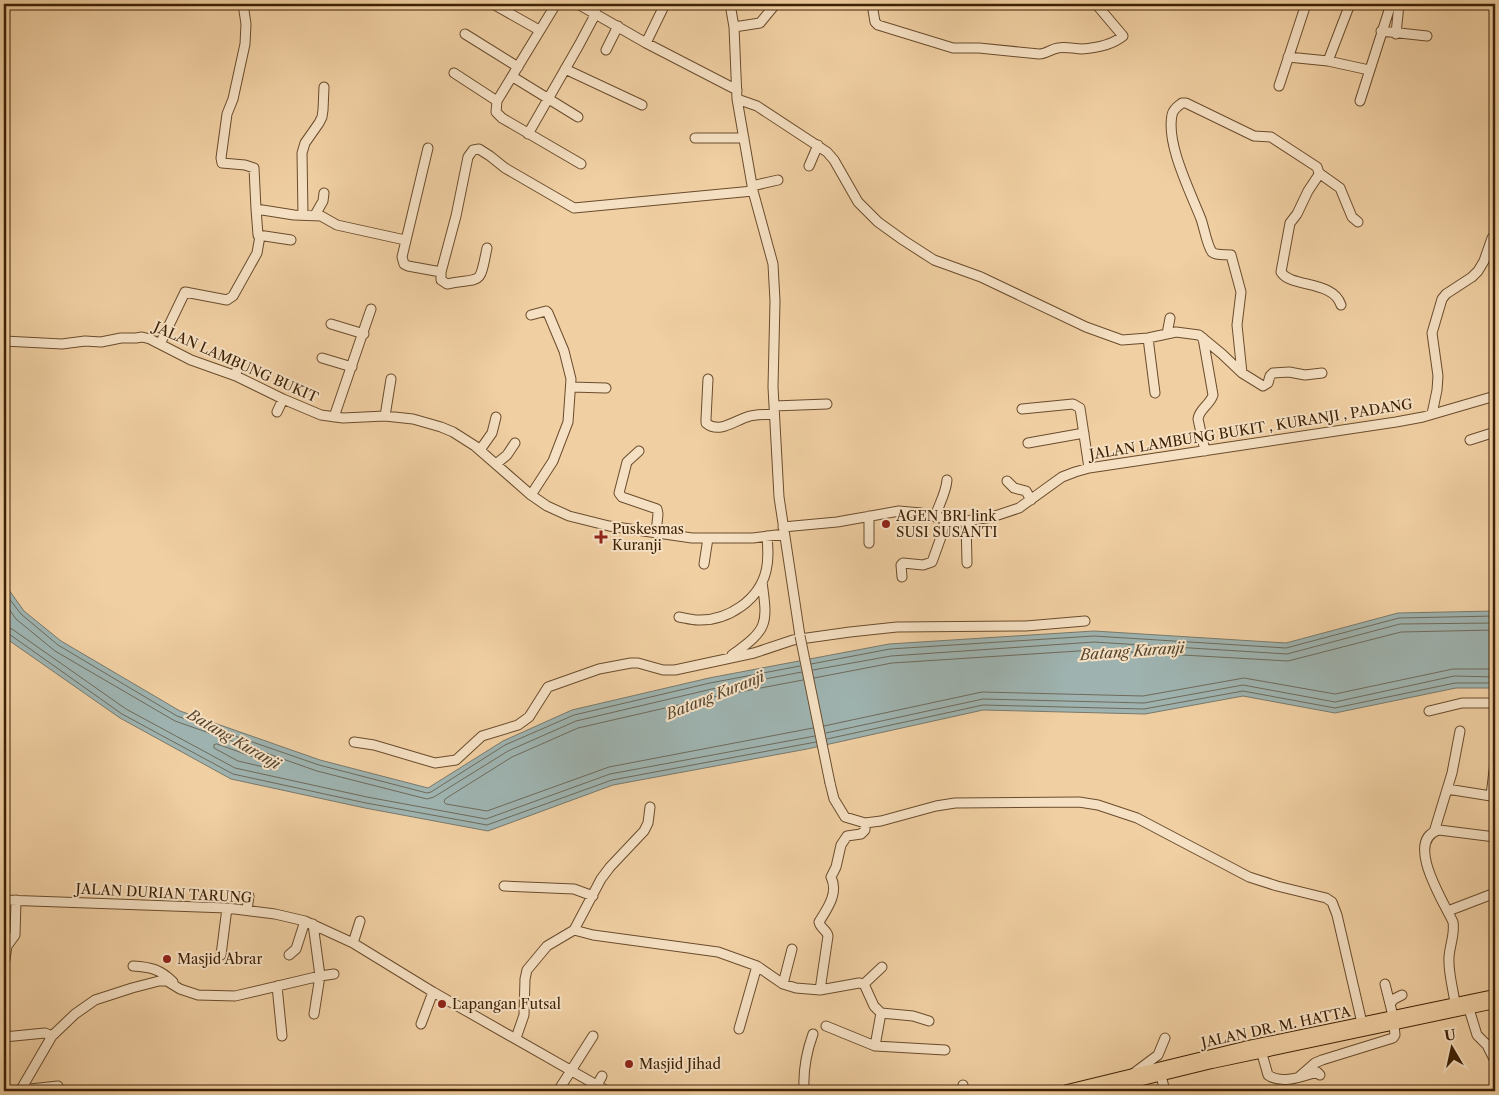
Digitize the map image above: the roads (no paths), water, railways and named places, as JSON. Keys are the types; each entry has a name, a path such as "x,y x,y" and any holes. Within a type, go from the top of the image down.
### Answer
{"main road":[{"name":"JALAN DR. M. HATTA","path":"1097,1091 1262,1054 1455,1003 1495,995"},
{"name":"JALAN DR. M. HATTA","path":"1063,1091 1134,1073 1362,1023 1469,1009 1495,1003"}],"street":[{"path":"160,344 185,292 227,300 233,296 257,253 260,236 257,232 254,168 245,165 223,164 221,161 227,114 234,94 245,44 246,24 243,4"},
{"path":"493,4 539,30"},
{"path":"556,4 496,105 499,115 580,164"},
{"path":"578,4 757,106 818,145 834,160 858,202 878,222 934,260 981,277 1086,327 1122,340 1189,333 1203,338 1242,373 1263,386 1268,383 1273,373 1289,372 1305,375 1322,373"},
{"path":"646,43 666,4"},
{"path":"730,4 734,27 737,95 752,189 773,264 775,302 774,410 779,497 800,636 830,783 834,799 845,817 865,824 955,803 1079,802 1098,805 1137,818 1249,877 1277,886 1316,894 1332,902 1337,914 1362,1023"},
{"path":"734,27 760,23 774,6 778,4"},
{"path":"872,4 875,22 878,25 940,45 953,48 979,48 1039,54 1058,48 1081,49 1102,46 1119,40 1123,36 1096,4"},
{"path":"1279,86 1306,4"},
{"path":"1328,61 1350,4"},
{"path":"1360,101 1391,4"},
{"path":"1396,34 1399,4"},
{"path":"528,134 596,13"},
{"path":"606,50 618,26"},
{"path":"1381,31 1428,36"},
{"path":"466,34 518,66"},
{"path":"1288,57 1328,61 1369,70"},
{"path":"565,69 642,105"},
{"path":"454,73 497,101"},
{"path":"513,76 578,117"},
{"path":"303,215 302,153 305,142 322,117 324,87"},
{"path":"1242,373 1237,325 1241,297 1240,286 1230,254 1217,254 1210,250 1202,221 1182,172 1173,139 1172,115 1178,106 1186,103 1254,136 1271,137 1317,167 1319,173 1340,188 1352,217 1358,222"},
{"path":"695,138 744,138"},
{"path":"809,166 818,145"},
{"path":"428,148 402,257 404,264 441,272"},
{"path":"487,248 481,276 477,280 447,284 441,280 440,276 456,216 468,157 471,151 475,149 490,156 505,168 574,208 752,189 778,180"},
{"path":"1319,173 1302,201 1297,214 1290,223 1281,272 1286,277 1324,289 1333,295 1341,305"},
{"path":"315,215 323,201 324,193"},
{"path":"256,209 315,215 327,218 337,225 405,240"},
{"path":"1432,414 1438,390 1438,376 1432,333 1442,299 1453,288 1472,278 1478,271 1495,234"},
{"path":"260,236 291,240"},
{"path":"334,417 371,309"},
{"path":"531,315 546,311 548,313 564,351 571,379 568,422 553,461 531,494"},
{"path":"1167,334 1170,318"},
{"path":"331,324 364,334"},
{"name":"JALAN LAMBUNG BUKIT","path":"4,341 62,344 85,340 101,342 142,336 191,360 236,376 321,415 334,417 385,416 426,422 453,432 480,450 547,506 569,516 608,526 708,538 767,536 784,530"},
{"path":"1148,338 1155,393"},
{"path":"1203,338 1213,395 1210,402 1198,414 1205,451"},
{"path":"322,358 352,367"},
{"path":"236,376 238,363"},
{"path":"708,379 706,421 709,426 724,426 748,416 774,410 827,404"},
{"path":"385,416 391,380"},
{"path":"571,387 606,388"},
{"name":"JALAN LAMBUNG BUKIT , KURANJI , PADANG","path":"784,530 905,511 945,520 966,521 1006,514 1019,508 1062,477 1089,468 1396,422 1495,396"},
{"path":"277,412 283,399"},
{"path":"1022,409 1075,404 1080,408 1089,468"},
{"path":"480,450 492,433 496,417"},
{"path":"1470,440 1495,432"},
{"path":"1028,443 1084,433"},
{"path":"496,464 515,443"},
{"path":"639,451 627,462 619,493 622,497 657,509 656,533"},
{"path":"935,517 940,500 946,492 947,480"},
{"path":"1007,481 1014,488 1026,491 1031,500"},
{"path":"869,543 870,516"},
{"path":"902,577 901,565 903,563 923,565 932,562 945,520"},
{"path":"966,521 967,563"},
{"path":"679,617 701,620 723,615 740,608 753,597 766,571 768,554 767,536"},
{"path":"704,564 708,538"},
{"path":"728,658 750,642 763,626 766,612 762,582"},
{"path":"354,742 374,745 435,763 456,760 482,736 518,725 529,717 548,687 599,669 638,663 674,670 769,648 793,640 897,627 1026,626 1086,621"},
{"path":"1429,711 1462,703 1495,703"},
{"path":"1455,1003 1449,964 1451,944 1455,931 1448,911 1426,866 1424,855 1425,842 1434,832 1452,772 1460,731"},
{"path":"1447,789 1493,797 1495,762"},
{"path":"516,1038 524,1014 526,970 547,946 574,930 610,867 644,831 648,823 650,807"},
{"path":"820,990 828,936 819,922 833,896 834,882 831,877 841,845 847,836 861,834 865,830 865,824"},
{"path":"1434,832 1445,830 1495,837"},
{"path":"504,886 574,889 593,896"},
{"path":"1448,911 1495,893"},
{"path":"247,910 249,896"},
{"name":"JALAN DURIAN TARUNG","path":"4,900 227,908 309,922 353,943 433,992 607,1091"},
{"path":"4,962 7,946 15,935 16,900"},
{"path":"221,955 227,908"},
{"path":"353,943 360,921"},
{"path":"289,955 296,949 309,922"},
{"path":"309,922 320,976 314,1014"},
{"path":"574,930 603,937 718,952 757,966 783,984 796,988 820,990 859,983 864,984"},
{"path":"783,984 792,949"},
{"path":"133,966 152,967 160,970 180,989"},
{"path":"739,1028 757,966"},
{"path":"864,984 882,967"},
{"path":"20,1091 52,1036 75,1014 95,1000 140,985 159,981 168,981 180,989 198,995 235,996 334,974"},
{"path":"864,984 874,1006 881,1013 913,1016 929,1021"},
{"path":"1299,1077 1315,1063 1322,1060 1394,1038 1394,1020 1385,984"},
{"path":"277,986 282,1036"},
{"path":"421,1024 433,992"},
{"path":"1390,1004 1394,999 1402,995"},
{"path":"1469,1009 1478,1036 1487,1045 1495,1061"},
{"path":"875,1046 881,1013"},
{"path":"826,1026 875,1046 945,1050"},
{"path":"4,1037 45,1033 52,1036"},
{"path":"804,1091 803,1079 807,1049 813,1034"},
{"path":"558,1091 593,1036"},
{"path":"1134,1073 1158,1055 1165,1038"},
{"path":"1262,1054 1266,1070 1271,1077 1282,1079 1317,1072 1320,1075"},
{"path":"597,1084 602,1076"},
{"path":"1161,1076 1165,1091"},
{"path":"20,1091 58,1086"}],"water":[{"name":"Batang Kuranji","path":"4,583 24,611 61,641 180,711 320,760 428,788 503,741 572,710 709,678 889,644 1094,631 1286,643 1398,613 1495,611 1495,688 1456,688 1335,713 1243,696 1145,714 983,710 807,749 613,785 488,831 365,808 231,779 120,718 4,637"}],"place":[{"name":"AGEN BRI link SUSI SUSANTI","path":"886,524"},
{"name":"Puskesmas Kuranji","path":"601,537"},
{"name":"Masjid Abrar","path":"167,959"},
{"name":"Lapangan Futsal","path":"442,1004"},
{"name":"Masjid Jihad","path":"629,1064"}]}
